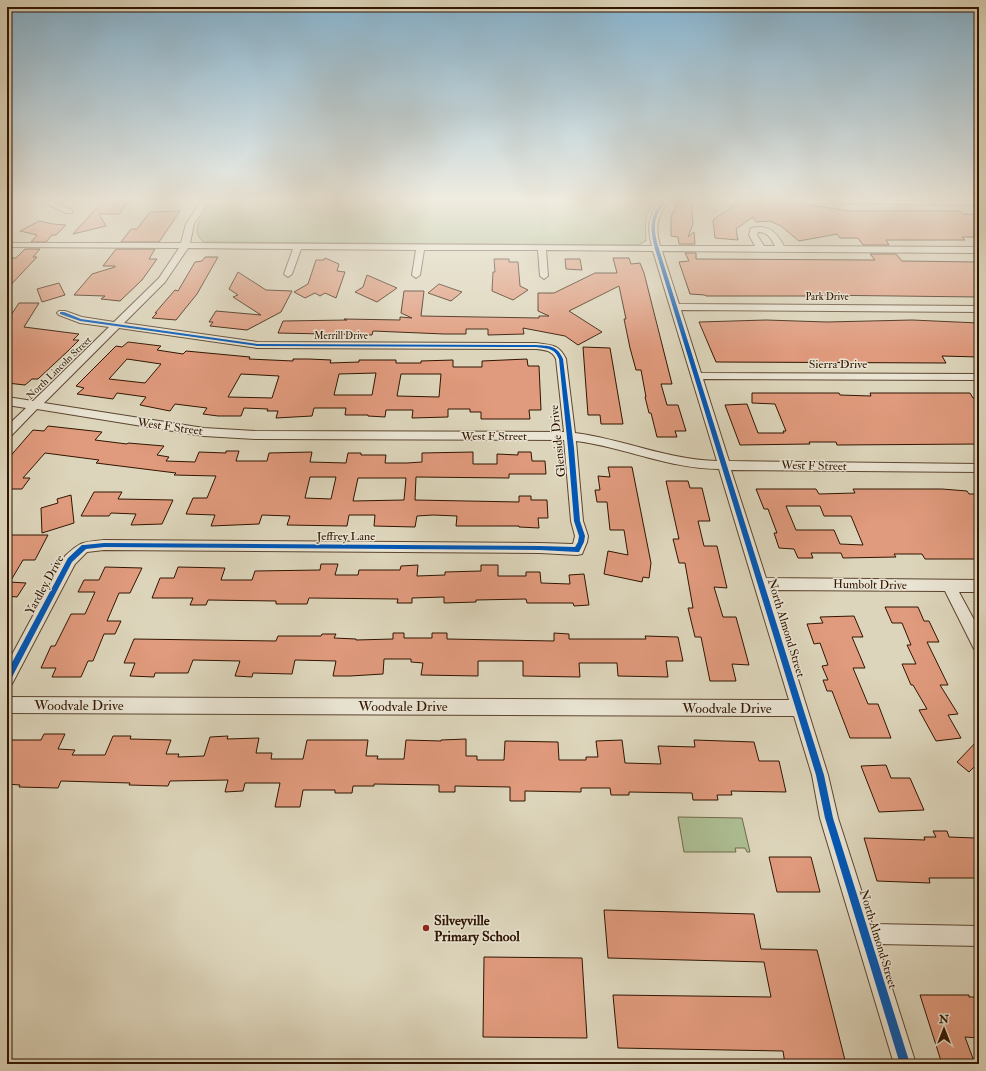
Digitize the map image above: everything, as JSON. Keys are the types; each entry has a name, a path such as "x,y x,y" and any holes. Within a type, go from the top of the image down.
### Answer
{"street":[{"name":"North Lincoln Street","path":"7,433 162,280 182,251"},
{"path":"288,274 297,251"},
{"path":"416,275 420,251"},
{"path":"542,251 544,276"},
{"name":"North Almond Street","path":"658,251 820,775 829,818 905,1064"},
{"name":"Park Drive","path":"675,307 979,309"},
{"name":"Merrill Drive","path":"62,312 80,320 257,345 536,346 551,348 558,352 561,359"},
{"name":"Glenside Drive","path":"561,359 577,521"},
{"name":"Sierra Drive","path":"696,376 979,377"},
{"name":"West F Street","path":"7,401 204,432 263,435 569,436 589,437 612,442 679,462 724,466 979,468"},
{"name":"Jeffrey Lane","path":"84,547 104,545 540,548 577,550 582,541 582,532 577,521"},
{"name":"Yardley Drive","path":"7,679 70,560 84,547"},
{"name":"Humbolt Drive","path":"760,584 979,586"},
{"path":"949,586 979,644"},
{"name":"Woodvale Drive","path":"7,705 799,708"},
{"path":"865,934 979,936"}],"green space":[{"path":"678,817 742,818 750,852 747,852 745,848 735,848 736,852 684,852"}],"building":[{"path":"23,251 38,251 33,257 37,257 7,289 7,258 16,258"},
{"path":"114,251 154,251 149,259 157,259 142,280 120,301 101,299 105,296 74,295 92,274 115,267 103,266"},
{"path":"685,253 696,253 696,259 875,260 870,254 896,254 902,261 979,262 979,297 813,295 814,296 706,296 690,294 679,262 689,261"},
{"path":"205,257 218,257 197,294 176,320 152,318 175,290 178,291 195,262 202,261"},
{"path":"325,258 339,264 337,271 345,272 336,298 325,293 320,296 315,293 305,298 294,292 308,284 316,260 324,260"},
{"path":"613,258 629,258 631,264 640,263 644,273 672,384 661,384 667,405 678,405 686,431 675,431 677,437 657,437 645,397 641,370 636,370 630,348 619,286 569,311 602,332 578,345 565,336 523,328 524,334 488,335 488,329 466,329 466,334 373,331 372,335 278,333 283,321 347,320 344,319 400,320 400,317 412,318 401,313 404,291 424,291 421,316 539,318 539,316 549,316 538,311 538,293 554,293 595,273 617,273"},
{"path":"494,259 509,259 509,262 518,262 520,286 528,290 513,300 492,291 493,272 495,272"},
{"path":"565,259 580,259 582,270 566,269"},
{"path":"238,272 266,290 292,291 281,312 247,330 210,326 213,322 209,322 216,311 261,315 233,297 238,295 229,289"},
{"path":"367,275 397,288 377,302 355,292 363,287"},
{"path":"59,283 65,295 42,302 37,289"},
{"path":"439,284 462,292 451,301 428,293"},
{"path":"19,303 39,303 24,327 79,334 73,340 79,340 69,350 38,379 32,379 25,385 7,383 7,321"},
{"path":"766,320 827,322 912,320 979,323 979,357 942,356 946,363 716,362 699,322"},
{"path":"128,342 161,346 157,350 183,354 186,351 250,357 249,359 293,361 293,359 331,360 330,363 359,362 359,360 396,360 396,363 421,363 421,361 453,360 453,367 482,367 482,361 527,359 528,366 539,366 541,410 529,410 530,419 481,419 481,412 470,412 470,409 448,409 448,417 412,418 413,410 386,410 385,417 345,415 346,408 314,408 312,416 276,418 278,411 244,408 241,416 218,416 203,414 207,408 175,404 170,411 140,405 146,397 117,393 113,399 77,394 84,388 76,386 116,346 122,347","holes":["127,359 161,364 145,383 109,379","376,373 372,395 334,395 339,374","241,374 279,376 272,398 228,397","401,374 441,374 439,397 397,396"]},
{"path":"583,347 610,348 623,424 601,424 600,415 588,415"},
{"path":"752,393 839,393 840,395 871,396 870,393 970,393 973,398 979,398 979,444 837,445 836,442 809,442 810,444 740,445 725,405 747,404 758,433 784,433 783,431 786,431 775,404 752,403"},
{"path":"48,426 102,432 95,440 127,444 164,446 157,455 169,457 166,461 195,462 199,452 226,453 226,451 239,451 236,461 267,461 269,453 312,452 310,462 346,463 348,453 361,453 361,455 386,455 385,463 407,463 422,462 422,453 473,452 473,464 497,464 497,454 518,455 518,452 531,452 532,461 545,461 546,474 509,474 509,478 416,477 415,500 519,502 519,496 531,496 531,500 547,500 548,518 538,518 539,528 519,526 456,526 457,516 417,516 415,527 374,526 375,515 349,515 347,526 287,525 290,516 262,515 259,524 211,526 215,515 186,514 193,498 207,498 216,476 174,475 176,473 96,463 99,460 45,453 23,478 30,478 22,489 12,489 7,495 7,460 33,430 44,431","holes":["310,477 336,477 331,499 305,498","358,478 406,478 404,500 353,501"]},
{"path":"608,467 632,467 651,563 649,578 643,577 642,582 604,574 608,551 628,555 624,530 610,530 607,502 597,502 595,490 600,490 598,476 610,477"},
{"path":"666,481 688,481 690,488 702,488 710,521 698,521 704,546 717,546 727,588 714,587 723,617 736,617 749,665 732,664 736,681 710,681 701,637 695,637 688,608 693,608 685,563 679,563 673,539 679,539"},
{"path":"756,489 816,489 819,494 855,493 853,489 942,489 967,491 969,494 979,494 979,559 925,559 922,554 894,554 896,557 843,558 841,553 811,553 813,558 798,558 794,549 779,548 774,533 777,533 768,509 764,509","holes":["786,506 820,506 824,516 851,516 863,545 840,544 834,530 796,530"]},
{"path":"94,492 122,492 118,499 173,500 162,524 131,525 136,514 111,513 109,516 81,516"},
{"path":"71,495 74,523 42,533 41,508 58,503 57,499"},
{"path":"12,535 48,535 35,560 23,560 10,582 26,583 17,597 7,596 7,544"},
{"path":"321,564 338,564 335,575 358,575 359,570 400,570 401,566 418,565 417,576 445,575 445,572 481,571 481,565 498,565 498,576 526,576 526,572 540,572 541,583 570,584 569,575 584,574 589,605 574,606 573,603 527,603 526,599 476,600 476,602 444,603 444,597 412,598 412,603 397,603 398,599 309,598 307,604 276,604 276,601 208,600 206,605 190,605 193,598 152,598 160,578 174,578 178,567 225,568 221,580 252,580 255,571 320,570"},
{"path":"105,567 142,568 130,593 119,593 107,621 121,621 115,634 104,634 93,661 88,661 81,677 52,677 56,668 41,668 51,646 55,646 71,614 85,614 95,592 78,592 84,580 99,580"},
{"path":"885,607 918,607 924,621 929,621 939,642 927,642 948,685 940,685 958,714 948,715 961,738 936,741 919,710 927,709 913,685 911,685 902,664 916,664 907,645 911,645 902,623 892,623"},
{"path":"854,616 863,637 852,637 865,668 853,668 868,704 878,704 891,738 850,738 832,691 827,691 823,680 828,680 822,666 828,665 820,643 814,644 807,624 823,623 820,617"},
{"path":"393,633 404,633 404,638 432,638 432,633 447,633 447,639 554,641 554,633 569,634 569,639 646,639 645,636 678,637 683,661 666,661 668,677 618,676 617,663 579,663 580,677 523,676 523,661 478,661 478,676 421,675 423,663 411,662 411,659 384,659 383,674 333,676 336,661 295,660 292,674 253,673 252,677 235,676 240,661 193,660 188,673 155,673 154,677 130,676 135,663 124,663 134,639 276,641 278,636 321,636 322,634 336,634 334,638 356,640 393,639"},
{"path":"44,734 65,734 58,749 75,750 72,755 105,755 113,736 131,736 130,739 171,740 166,754 179,754 178,757 204,756 210,737 228,736 227,739 259,738 256,753 272,753 271,759 303,759 307,740 368,740 366,756 378,756 377,759 404,759 406,740 441,741 466,739 466,756 477,756 477,760 504,760 505,741 558,742 559,760 586,760 586,757 598,757 596,741 622,740 625,763 661,764 658,746 695,747 694,740 754,742 759,761 779,761 786,792 731,791 732,795 717,795 718,800 693,800 692,793 629,792 629,795 611,795 610,788 581,788 581,792 525,791 525,801 510,801 510,787 455,786 455,792 439,792 439,785 374,784 374,786 353,786 352,793 335,793 335,790 303,790 300,807 275,807 280,783 245,783 243,791 225,792 228,780 170,781 168,786 129,785 130,783 61,781 58,788 19,787 20,785 7,784 7,750 12,740 41,740"},
{"path":"979,739 979,762 969,772 957,762"},
{"path":"886,765 891,778 910,778 924,810 879,812 861,766"},
{"path":"933,831 947,831 949,837 975,838 979,846 979,878 929,878 930,883 877,881 864,838 925,840 924,837 936,837"},
{"path":"769,857 811,857 820,892 777,892"},
{"path":"604,910 754,914 761,949 817,950 846,1064 785,1064 783,1051 618,1048 613,995 771,997 764,962 608,958"},
{"path":"484,957 582,958 587,1038 483,1037"},
{"path":"920,995 969,995 969,997 979,997 979,1038 965,1037 975,1064 942,1064"}],"cycle path":[{"path":"658,251 820,775 829,818 905,1064"},
{"path":"7,679 70,560 84,547 104,545 540,548 577,550 582,539 577,521 571,448 561,359 558,352 551,348 536,346 257,345 80,320 62,313"}],"place":[{"name":"Silveyville Primary School","path":"426,928"}]}
